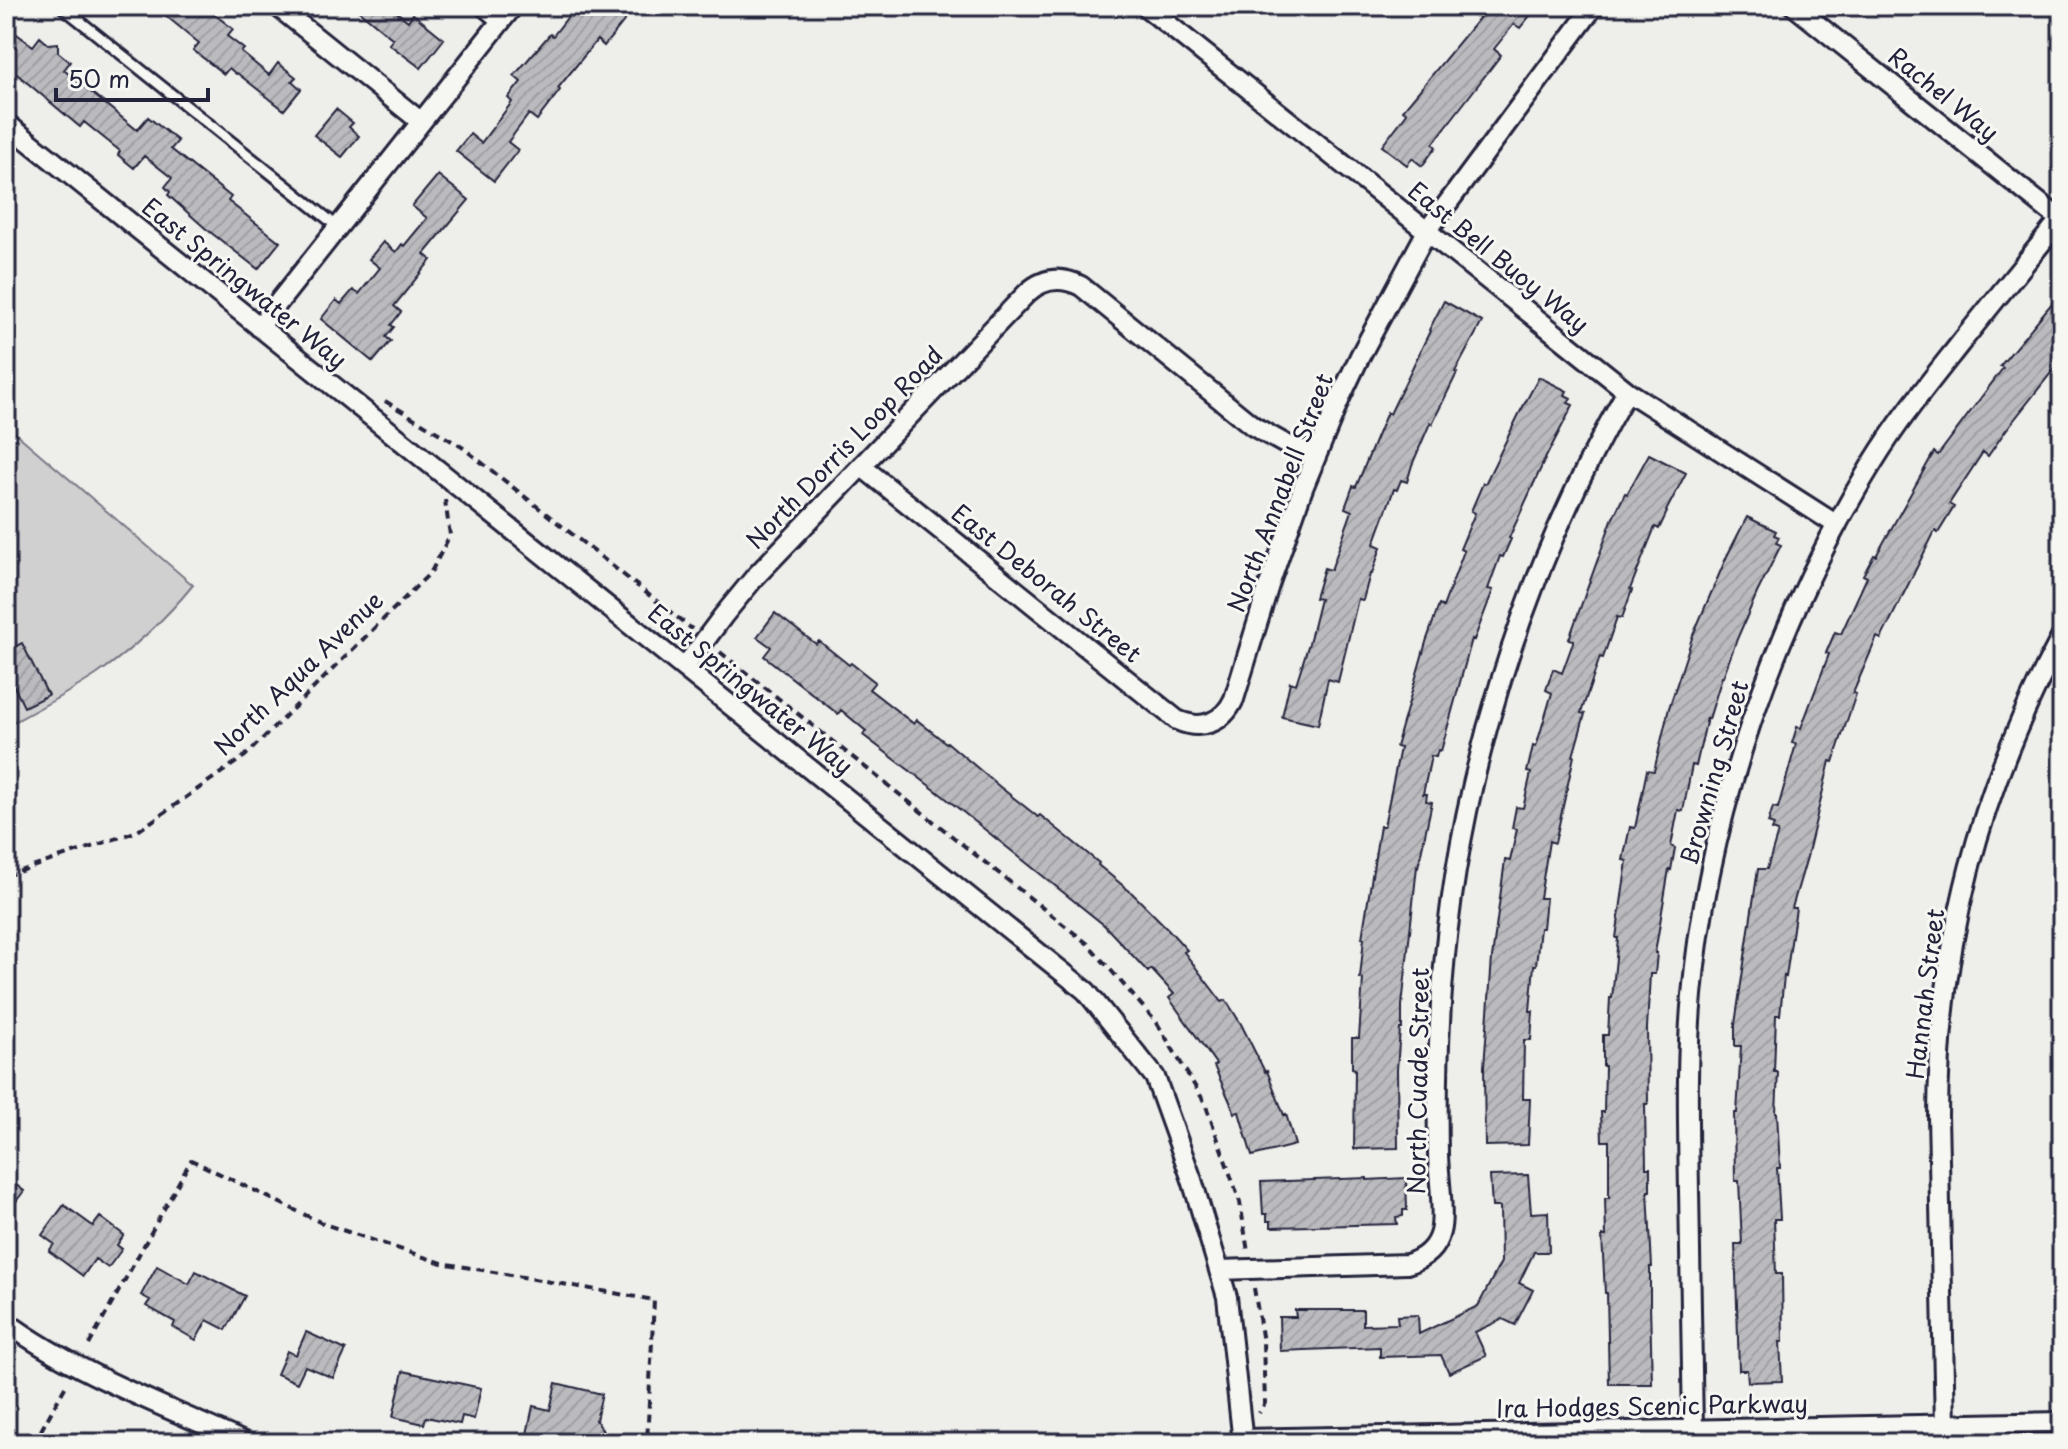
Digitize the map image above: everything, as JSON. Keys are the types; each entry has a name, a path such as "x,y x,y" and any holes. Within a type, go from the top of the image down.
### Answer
{"street":[{"path":"277,6 420,121"},
{"path":"259,327 513,6"},
{"name":"East Bell Buoy Way","path":"1145,6 1627,391 1837,525"},
{"name":"North Annabell Street","path":"1206,725 1224,716 1234,699 1269,585 1316,455 1360,356 1427,231 1594,6"},
{"name":"Rachel Way","path":"1794,6 2061,219"},
{"name":"East Springwater Way","path":"6,123 1086,991 1155,1077 1192,1180 1227,1297 1243,1441"},
{"name":"Browning Street","path":"1693,1430 1688,1074 1692,993 1704,908 1724,817 1755,714 1794,613 1837,525 1874,460 1902,419 2061,219"},
{"name":"North Dorris Loop Road","path":"684,668 755,577 1040,283 1056,279 1081,286 1253,426 1287,445 1316,455"},
{"name":"North Cuade Street","path":"1219,1270 1407,1264 1424,1256 1437,1242 1442,1222 1437,1103 1443,978 1449,920 1469,803 1502,681 1546,554 1581,474 1627,391"},
{"name":"East Deborah Street","path":"861,466 1177,720 1186,724 1206,725"},
{"name":"Hannah Street","path":"1945,1425 1938,1086 1946,981 1960,902 1983,817 2019,722 2062,636"},
{"path":"6,1322 34,1342 130,1391 246,1443"},
{"name":"Ira Hodges Scenic Parkway","path":"1243,1441 2062,1422"}],"lane":[{"path":"61,6 338,227"},
{"path":"477,6 499,24"}],"path":[{"name":"North Aqua Avenue","path":"6,876 138,831 245,756 431,572 450,535 441,474"},
{"path":"89,1345 191,1160 324,1224 442,1263 654,1300 647,1443"},
{"path":"34,1443 72,1375"}],"shaded area":[{"path":"6,425 193,585 148,633 96,675 14,722 6,706"}],"building":[{"path":"154,6 204,6 233,29 227,36 244,49 241,52 269,75 278,63 296,77 292,81 301,89 284,110 237,73 229,68 224,74 193,50 199,43"},
{"path":"353,6 389,6 408,21 413,14 444,39 421,68 389,44 393,39"},
{"path":"576,6 615,6 628,16 604,46 597,40 537,120 529,114 508,142 518,150 494,181 456,151 470,134 481,143 512,102 508,98 521,82 514,76 550,34 553,36"},
{"path":"1489,6 1538,6 1520,28 1514,24 1494,49 1501,55 1433,144 1436,147 1422,166 1412,158 1407,165 1382,146 1407,113 1403,110"},
{"path":"6,26 33,46 40,37 48,44 58,43 58,52 70,62 64,70 137,130 148,117 178,141 171,149 231,197 228,201 280,242 258,269 168,195 170,192 165,187 172,178 144,156 134,168 118,155 120,151 84,122 80,127 6,65"},
{"path":"336,109 353,123 349,127 359,136 342,157 314,135"},
{"path":"438,175 469,200 424,254 431,260 394,306 401,312 386,337 391,341 373,362 321,319 336,300 341,304 353,290 359,294 380,268 369,259 383,242 396,252 427,218 412,206"},
{"path":"2062,291 2062,359 1988,456 1983,452 1949,504 1954,507 1938,533 1935,531 1881,639 1877,637 1853,693 1856,694 1833,762 1830,761 1792,908 1796,908 1786,977 1780,1015 1776,1015 1774,1072 1778,1072 1776,1113 1780,1219 1774,1219 1776,1274 1782,1274 1782,1381 1748,1382 1747,1370 1739,1370 1735,1244 1742,1244 1739,1181 1735,1181 1734,1113 1737,1113 1741,1046 1735,1046 1735,1024 1758,869 1767,869 1778,832 1772,830 1774,825 1768,823 1773,807 1778,808 1796,744 1792,743 1797,727 1801,728 1829,654 1826,653 1835,632 1841,634 1867,577 1863,575 1874,555 1934,452 1938,455 2003,368 2000,366"},
{"path":"1444,301 1482,322 1430,423 1407,482 1401,480 1397,490 1394,489 1374,544 1381,547 1363,600 1358,599 1338,682 1328,679 1318,725 1282,717 1290,682 1296,684 1309,643 1320,599 1315,598 1324,568 1331,570 1352,511 1345,508 1353,486 1356,487 1387,412 1390,414"},
{"path":"1539,377 1567,391 1565,395 1571,398 1568,403 1573,405 1545,459 1503,557 1500,556 1488,589 1493,590 1472,639 1441,751 1438,750 1436,757 1431,756 1423,794 1427,794 1426,801 1432,802 1417,866 1402,1006 1397,1070 1398,1148 1354,1149 1355,1069 1352,1068 1352,1038 1359,1038 1362,938 1380,826 1384,826 1400,748 1396,747 1426,642 1464,551 1460,549 1475,513 1471,511"},
{"path":"1649,454 1686,473 1659,529 1655,527 1622,618 1617,617 1603,658 1600,657 1581,713 1585,714 1555,843 1549,841 1540,898 1546,898 1534,965 1531,1040 1524,1040 1523,1099 1530,1099 1528,1145 1485,1146 1484,1067 1492,958 1505,860 1510,861 1517,829 1512,828 1516,807 1523,808 1533,746 1536,747 1552,693 1546,690 1553,669 1562,673 1574,640 1569,639 1612,520"},
{"path":"1747,517 1776,531 1774,535 1779,537 1776,543 1781,545 1722,677 1707,718 1696,766 1692,765 1683,811 1678,810 1671,846 1675,848 1655,953 1655,974 1650,974 1648,1104 1645,1104 1646,1168 1650,1168 1652,1384 1609,1384 1602,1236 1606,1236 1605,1198 1609,1198 1609,1141 1602,1141 1603,1035 1608,1035 1616,938 1627,861 1623,860 1630,827 1635,828 1647,770 1654,771 1669,708 1693,635"},
{"path":"775,613 875,682 869,689 914,724 917,720 947,742 1038,817 1040,815 1099,863 1168,929 1187,950 1184,952 1222,1002 1226,1000 1241,1024 1267,1071 1286,1114 1295,1145 1252,1156 1239,1112 1235,1113 1214,1066 1216,1064 1169,998 1174,994 1151,969 1148,972 1104,925 863,735 866,731 841,710 838,714 764,656 771,647 757,637"},
{"path":"22,643 48,695 24,707 6,670 6,651"},
{"path":"1528,1175 1531,1213 1548,1212 1549,1252 1534,1252 1519,1283 1533,1290 1515,1325 1503,1319 1475,1332 1486,1356 1449,1373 1441,1355 1380,1357 1380,1347 1280,1351 1279,1317 1296,1317 1295,1310 1363,1310 1363,1325 1398,1324 1397,1316 1418,1315 1419,1334 1478,1306 1501,1262 1500,1207 1492,1207 1490,1176"},
{"path":"6,1177 24,1191 6,1214"},
{"path":"1406,1178 1407,1210 1403,1210 1403,1216 1396,1217 1397,1224 1271,1227 1267,1214 1263,1214 1261,1182"},
{"path":"64,1205 93,1226 100,1217 124,1235 117,1245 122,1249 108,1268 95,1259 83,1276 49,1251 54,1244 42,1235"},
{"path":"157,1266 189,1284 196,1271 245,1296 226,1330 207,1320 196,1340 173,1327 175,1322 146,1306 150,1300 141,1295"},
{"path":"306,1332 346,1350 333,1378 305,1366 297,1383 277,1374 287,1351 296,1355"},
{"path":"403,1371 481,1388 474,1419 462,1416 460,1424 426,1417 424,1424 393,1417"},
{"path":"556,1383 602,1394 596,1420 611,1443 572,1436 571,1439 558,1436 557,1442 527,1434 533,1406 550,1410"}]}
